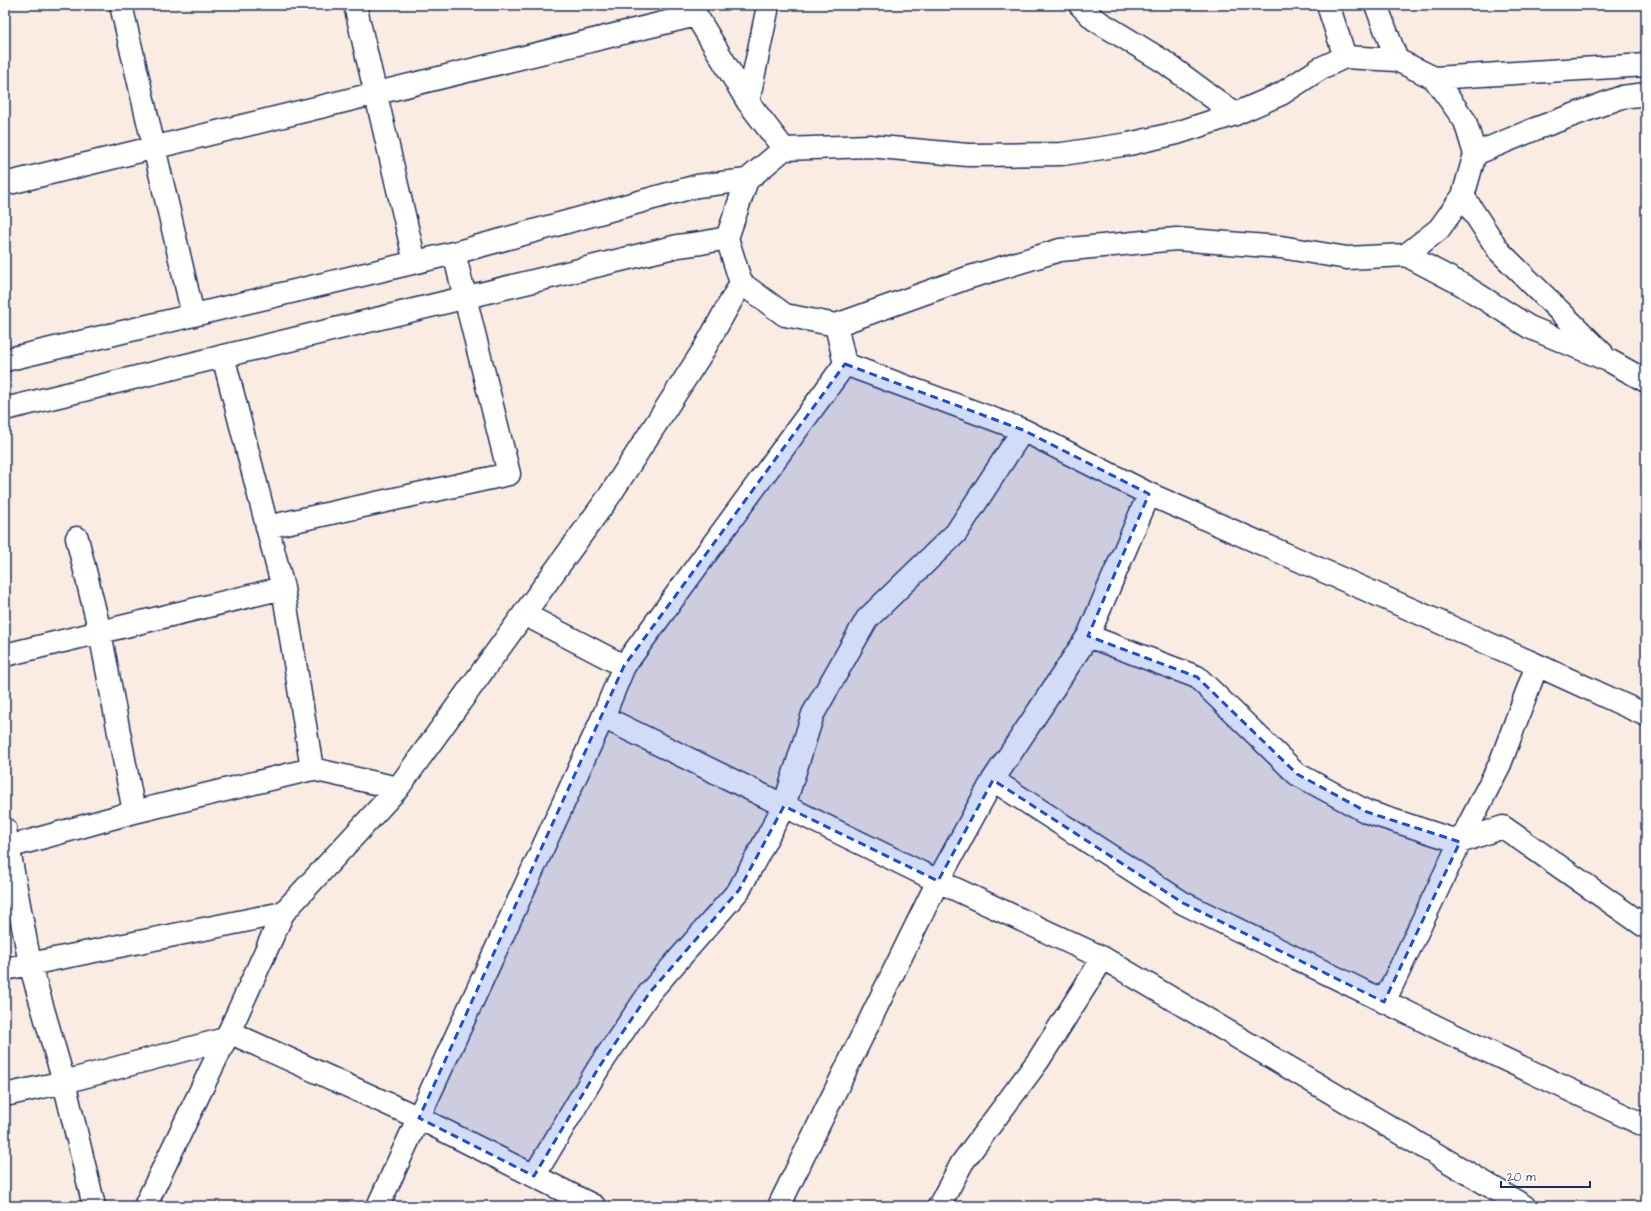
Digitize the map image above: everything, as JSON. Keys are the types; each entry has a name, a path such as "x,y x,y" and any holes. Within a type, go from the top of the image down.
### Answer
{"street":[{"path":"121,5 193,315"},
{"path":"355,5 415,262"},
{"path":"748,102 767,5"},
{"path":"1080,5 1094,19 1163,60 1235,114"},
{"path":"1328,5 1345,57"},
{"path":"1376,5 1397,60"},
{"path":"5,184 376,93 693,10 748,102 784,149"},
{"path":"1406,255 1439,229 1463,196 1475,154 1465,121 1434,78 1397,60 1345,57 1322,68 1281,94 1235,114 1177,133 1129,144 1062,154 968,155 869,146 784,149 747,180 727,238 741,284 786,315 836,325 967,278 1060,250 1176,239 1281,247 1347,258 1406,255 1461,284 1530,327 1610,361 1646,381"},
{"path":"1434,78 1646,65"},
{"path":"1475,154 1535,129 1622,97 1646,94"},
{"path":"5,360 454,253 697,186 747,180"},
{"path":"1463,196 1499,251 1610,361"},
{"path":"5,409 678,246 727,238"},
{"path":"268,527 508,474 454,253"},
{"path":"145,1206 227,1035 283,913 398,788 610,494 703,351 741,284"},
{"path":"378,1206 603,717 624,666 845,364 836,325"},
{"path":"223,356 283,588 312,769"},
{"path":"845,364 1023,430 1149,494 1537,665 1646,716"},
{"path":"534,1176 599,1067 650,992 739,890 784,806 813,714 867,619 956,533 1023,430"},
{"path":"779,1206 938,881 993,780 1088,636 1149,494"},
{"path":"77,538 100,632 134,812"},
{"path":"5,655 283,588"},
{"path":"524,614 624,666"},
{"path":"1088,636 1197,677 1297,774 1367,812 1460,842 1503,827 1646,927"},
{"path":"1384,1002 1460,842 1500,764 1537,665"},
{"path":"603,717 938,881 1103,958 1524,1206"},
{"path":"94,1206 64,1082 30,964 6,841 312,769 398,788"},
{"path":"993,780 1183,903 1384,1002 1646,1126"},
{"path":"5,969 283,913"},
{"path":"939,1206 962,1162 1038,1061 1103,958"},
{"path":"5,1095 64,1082 227,1035 419,1118 594,1206"}],"highlighted area":[{"path":"845,364 1023,430 1149,494 1088,636 1197,677 1297,774 1367,812 1460,842 1384,1002 1183,903 993,780 938,881 784,806 739,890 650,992 599,1067 534,1176 419,1118 624,666"}]}
